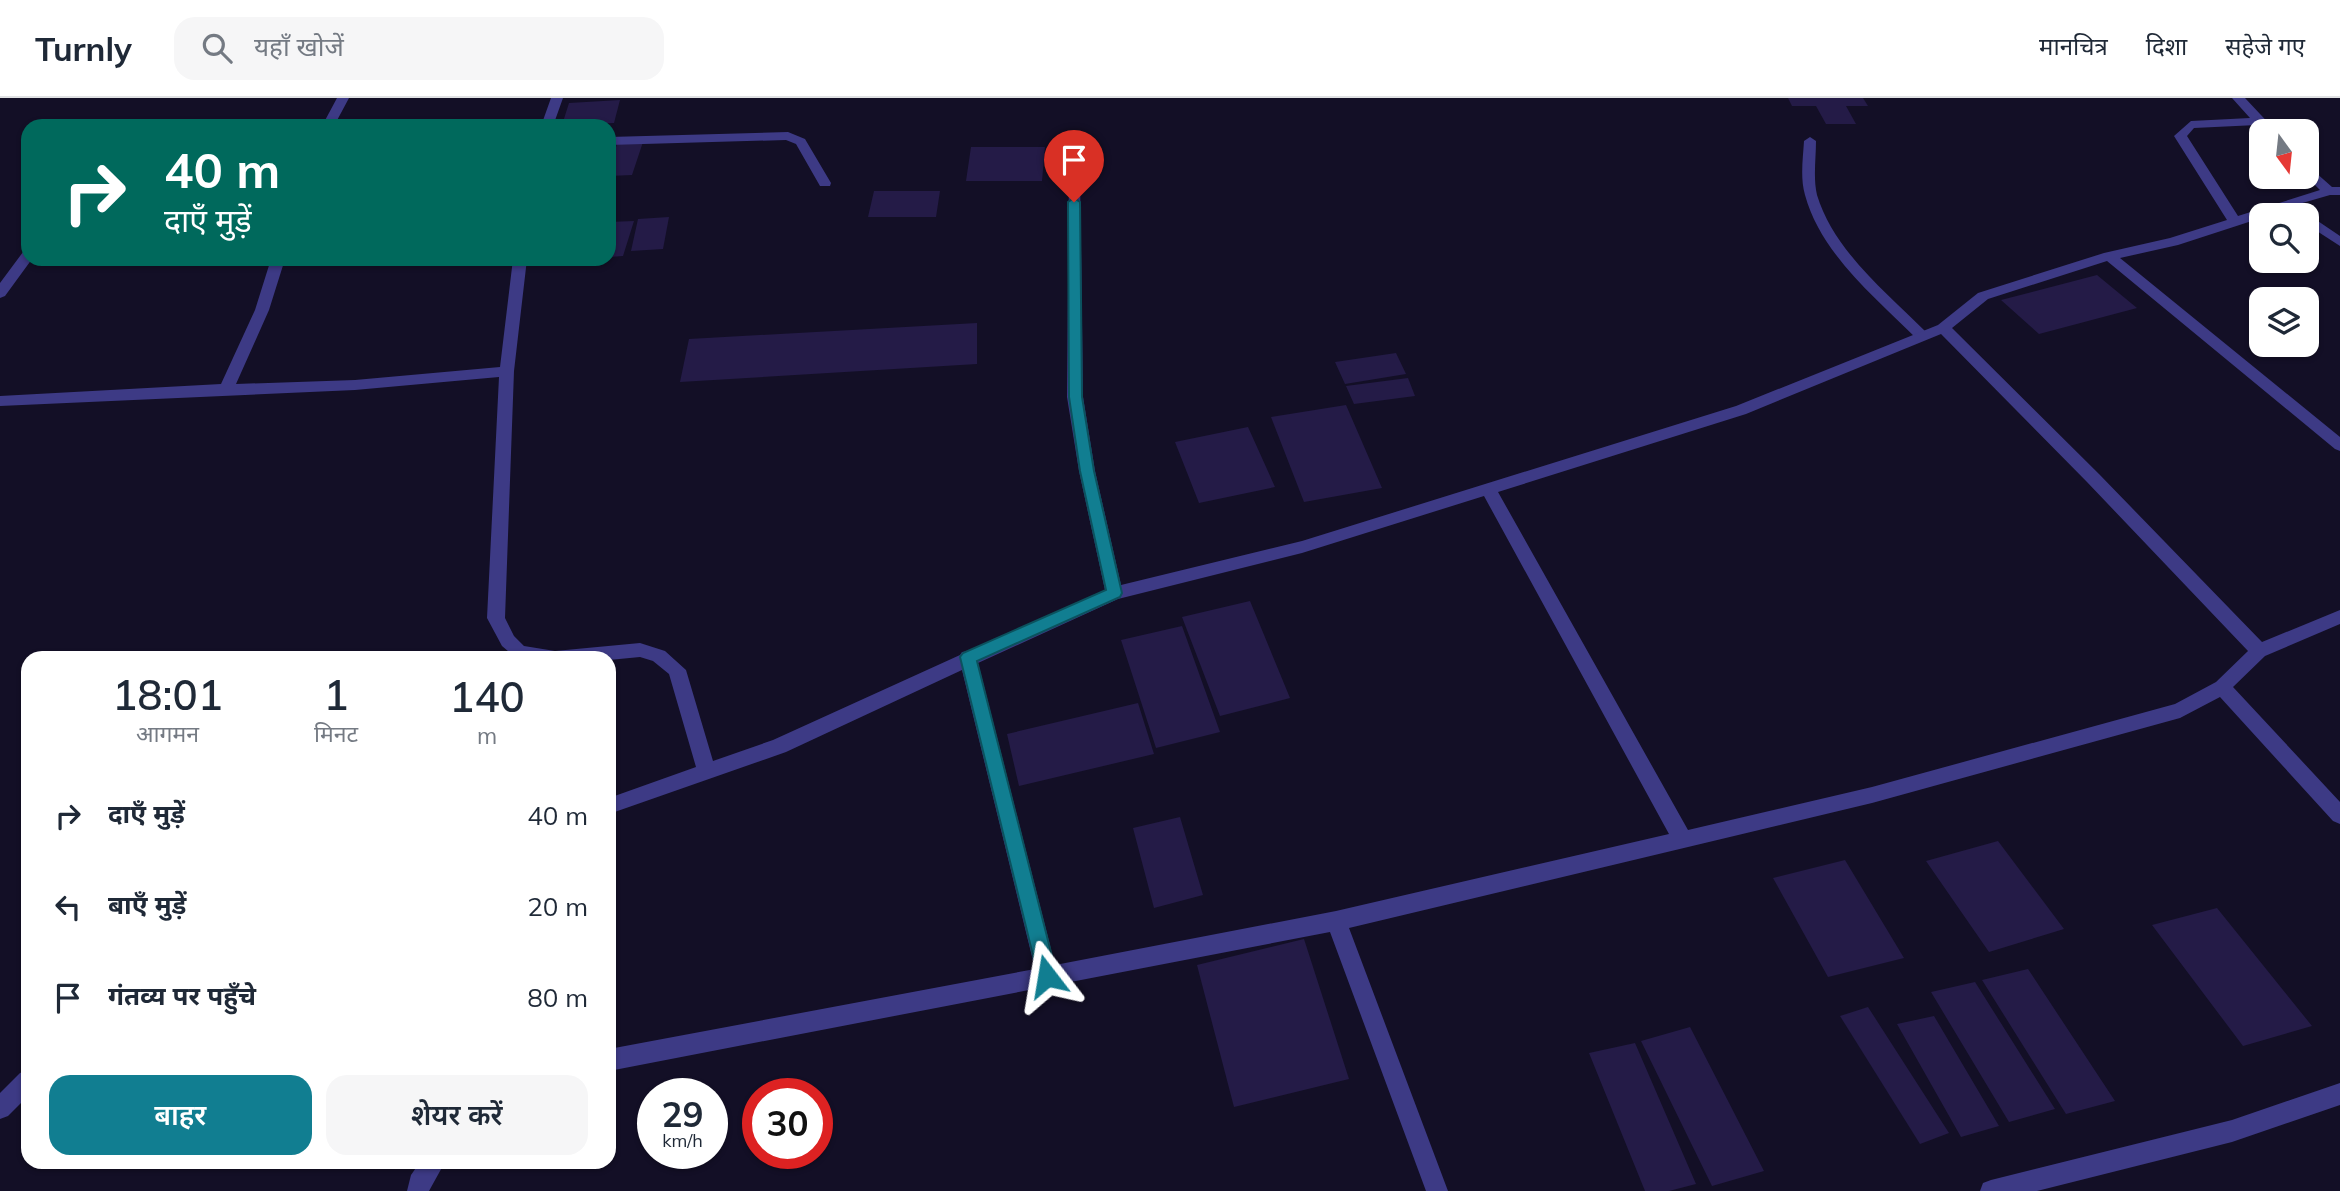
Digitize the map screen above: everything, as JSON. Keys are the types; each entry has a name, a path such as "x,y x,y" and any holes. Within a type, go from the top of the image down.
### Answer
{"street":[{"path":"332,119 343,98"},
{"path":"550,119 557,98"},
{"path":"2238,98 2257,119"},
{"path":"2235,222 2180,136 2191,125 2249,122"},
{"path":"616,141 788,136 801,142 825,183"},
{"path":"1810,141 1810,192 1818,214 1860,271 1922,336"},
{"path":"1074,174 1075,397 1087,471 1114,593"},
{"path":"2319,178 2335,191"},
{"path":"2293,203 2335,191"},
{"path":"616,804 779,746 968,657 1114,593 1302,547 1741,410 1943,328 1983,296 2109,256 2173,242 2249,217"},
{"path":"2319,226 2340,242"},
{"path":"2109,256 2340,445"},
{"path":"0,293 21,264"},
{"path":"226,389 262,310 276,266"},
{"path":"518,651 508,641 496,618 507,372 519,266"},
{"path":"1943,328 2259,651"},
{"path":"0,401 355,385 507,372"},
{"path":"1488,489 1683,840"},
{"path":"616,1059 1336,921 1872,795 2180,710 2222,687 2259,651 2340,617"},
{"path":"616,652 640,650 659,656 677,670 707,773"},
{"path":"968,657 1047,976"},
{"path":"2222,687 2340,816"},
{"path":"1336,921 1437,1191"},
{"path":"0,1108 21,1088"},
{"path":"1991,1191 2232,1131 2340,1094"},
{"path":"418,1191 419,1183 429,1169"}],"building":[{"path":"1788,98 1863,98 1868,106 1846,106 1856,124 1826,124 1816,106 1792,106"},
{"path":"620,100 615,119 564,119 569,103"},
{"path":"643,142 632,175 616,176 617,143"},
{"path":"971,147 1045,147 1042,181 966,181"},
{"path":"874,191 940,191 936,217 868,217"},
{"path":"669,217 663,249 631,251 638,219"},
{"path":"634,221 623,256 616,256 616,222"},
{"path":"2097,275 2137,308 2039,334 2001,300"},
{"path":"977,323 977,364 680,382 689,339"},
{"path":"1396,353 1406,374 1345,384 1335,362"},
{"path":"1408,378 1415,396 1354,404 1346,386"},
{"path":"1346,405 1382,488 1304,502 1271,417"},
{"path":"1248,427 1275,487 1199,503 1175,442"},
{"path":"1250,601 1290,698 1220,716 1182,617"},
{"path":"1182,626 1220,732 1156,748 1121,640"},
{"path":"1138,703 1154,754 1019,786 1007,734"},
{"path":"1180,817 1203,895 1154,908 1133,828"},
{"path":"1998,841 2064,929 1989,952 1926,861"},
{"path":"1845,860 1904,958 1828,977 1773,878"},
{"path":"2217,908 2312,1026 2243,1046 2152,925"},
{"path":"1304,939 1349,1079 1234,1107 1197,965"},
{"path":"2028,969 2115,1101 2066,1114 1982,980"},
{"path":"1975,982 2055,1109 2009,1122 1931,992"},
{"path":"1868,1007 1949,1133 1920,1144 1840,1016"},
{"path":"1934,1016 1999,1126 1961,1137 1897,1024"},
{"path":"1690,1027 1764,1171 1712,1186 1641,1041"},
{"path":"1635,1043 1696,1184 1669,1191 1645,1191 1589,1053"}],"route":[{"path":"1047,976 968,657 1114,593 1087,471 1075,397 1074,202"}]}
